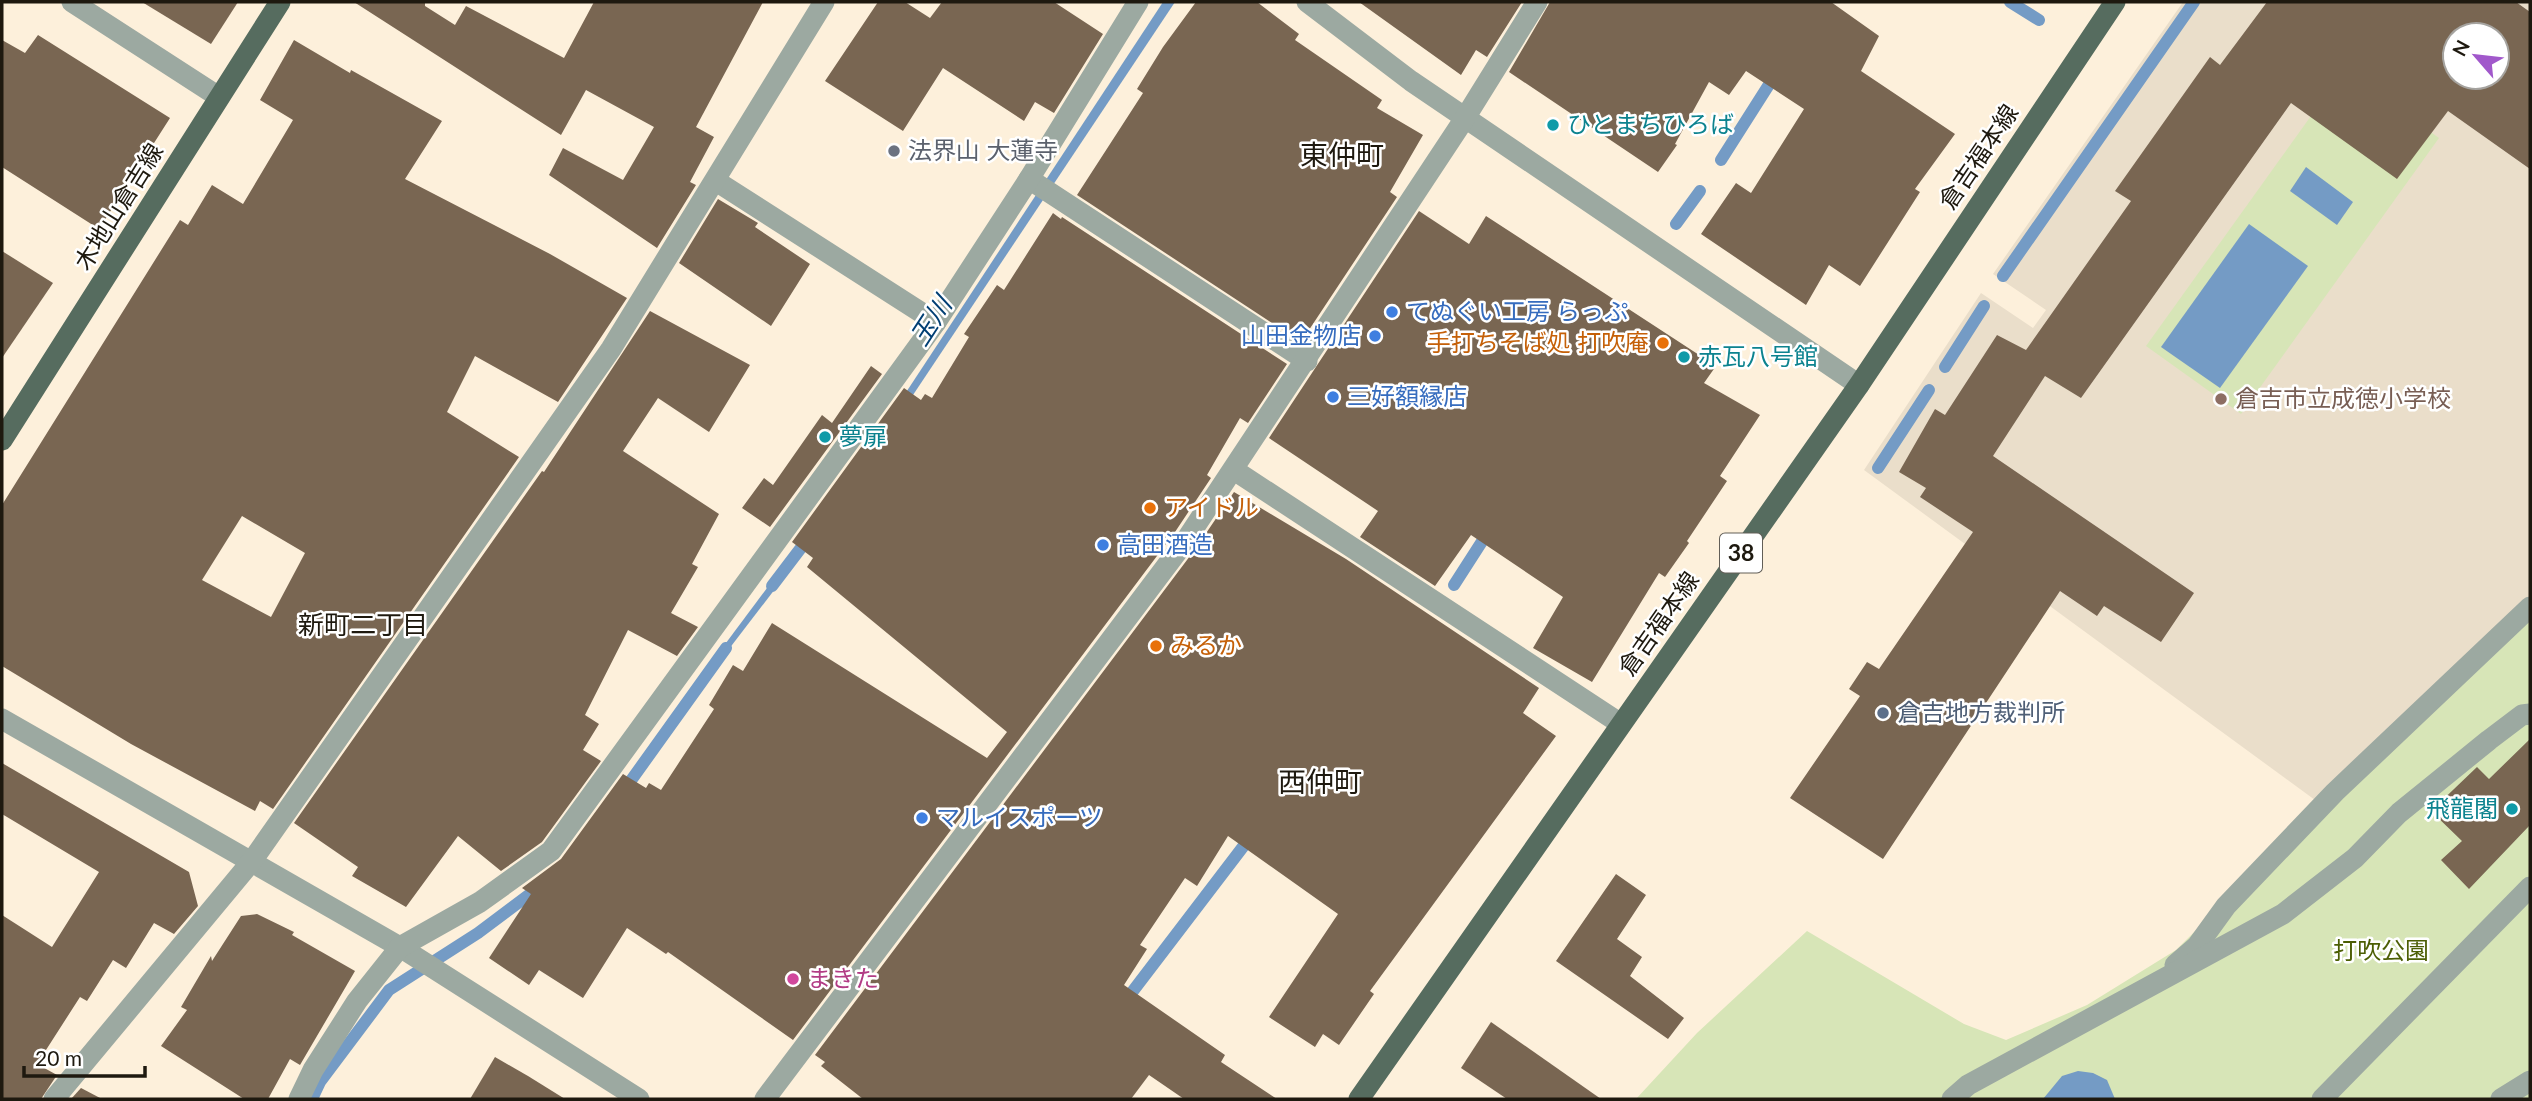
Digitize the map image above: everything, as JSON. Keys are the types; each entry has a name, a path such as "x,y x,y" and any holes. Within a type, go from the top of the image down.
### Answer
{"main road":[{"name":"木地山倉吉線","path":"2,440 280,2"},
{"name":"倉吉福本線","path":"1359,1099 1858,385 2115,2"}],"street":[{"path":"72,2 219,97"},
{"path":"54,1099 252,861 611,349 824,2"},
{"path":"299,1099 313,1070 357,1001 400,947 480,902 551,850 936,322 1029,179 1138,2"},
{"path":"1307,2 1465,118 1858,385"},
{"path":"765,1099 1186,540 1307,361 1537,2"},
{"path":"1029,179 1307,361"},
{"path":"716,181 936,322"},
{"path":"1234,470 1620,724"},
{"path":"2155,983 2197,946 2226,906 2335,792 2530,607"},
{"path":"1952,1099 1968,1085 2225,948 2283,914 2355,858 2399,813 2479,748 2522,715 2530,714"},
{"path":"2,719 400,947 639,1099"},
{"path":"2322,1099 2530,887"},
{"path":"2501,1099 2530,1081"}],"shaded area":[{"name":"倉吉市立成徳小学校","path":"2183,2 2530,2 2530,599 2315,800 1864,470 1981,293 2033,328 2046,310 1993,274"}],"green space":[{"path":"2344,70 2439,138 2241,414 2146,346"},
{"name":"打吹公園","path":"2530,601 2530,1099 1636,1099 1697,1033 1807,931 1964,1024 2006,1040 2087,1005 2176,950"}],"water":[{"path":"1163,2 1175,2 853,485 847,482"},
{"path":"2306,167 2353,202 2337,225 2290,191"},
{"path":"2249,224 2308,266 2220,388 2161,347"},
{"path":"779,572 785,576 719,662 714,659"},
{"path":"2078,1071 2093,1073 2107,1080 2115,1099 2043,1099 2062,1076"}],"building":[{"path":"142,2 238,2 211,44"},
{"path":"354,2 425,2 425,6 455,25 466,6 564,58 594,2 763,2 696,127 714,137 690,182 696,185 657,248 549,175 563,148 623,180 654,127 586,90 561,135"},
{"path":"878,2 905,2 930,18 942,2 1054,2 1103,34 1054,113 1035,102 1024,121 943,68 903,131 825,81"},
{"path":"1196,2 1257,2 1299,34 1295,40 1382,100 1377,108 1423,135 1390,192 1397,197 1301,342 1077,195 1143,93 1137,89"},
{"path":"1359,2 1522,2 1487,57 1476,50 1461,75"},
{"path":"1550,2 1831,2 1879,36 1861,71 1955,134 1915,189 1920,192 1860,286 1829,265 1806,305 1701,234 1736,183 1751,193 1804,109 1746,71 1729,95 1709,82 1675,144 1677,145 1658,172 1509,72"},
{"path":"2267,2 2516,2 2530,12 2530,169 2448,111 2397,179 2291,103 2081,398 2045,376 1993,456 2194,593 2161,642 2104,606 2097,616 2060,591 1883,859 1790,798 1860,696 1849,689 1867,662 1879,669 1973,532 1920,497 1926,488 1899,472 1935,409 1945,415 1997,335 2026,350 2131,201 2115,191 2210,57 2220,65"},
{"path":"38,35 170,118 99,229 2,167 2,40 25,53"},
{"path":"294,40 350,73 351,70 442,121 405,179 550,254 627,298 558,402 475,356 447,412 519,457 273,809 260,801 255,811 131,744 2,666 2,505 180,220 188,225 212,185 243,204 293,120 260,100","holes":["242,516 305,553 271,617 202,580"]},
{"path":"718,199 758,223 755,227 810,264 771,326 679,263"},
{"path":"1419,211 1469,244 1486,216 1716,366 1704,383 1760,415 1720,476 1727,481 1687,541 1689,543 1665,577 1659,573 1592,682 1533,648 1563,597 1471,535 1435,586 1360,537 1378,511 1269,438"},
{"path":"1053,213 1287,364 1248,423 1240,418 1207,475 1211,478 1175,532 793,1040 668,952 666,954 627,928 583,998 539,970 529,985 489,958 531,894 522,888 561,859 623,774 646,788 649,783 661,790 714,709 709,705 733,665 743,671 772,623 987,758 1007,732 807,567 813,558 792,542 904,388 921,400 925,394 932,398 969,337 964,334 997,285 1004,290"},
{"path":"2,251 53,283 2,358"},
{"path":"650,311 750,365 709,432 658,398 623,451 719,514 692,564 698,567 671,613 698,627 677,656 628,630 585,715 599,724 583,750 601,761 542,842 501,871 458,836 406,907 352,876 358,867 294,823 542,471 544,472"},
{"path":"871,366 882,374 770,527 742,508 764,478 773,485 822,415 832,423"},
{"path":"1234,492 1346,559 1539,688 1523,713 1556,736 1370,991 1374,994 1339,1045 1323,1034 1315,1047 1269,1017 1338,914 1228,836 1197,886 1185,878 1140,945 1147,949 1124,985 1225,1055 1221,1062 1277,1099 1184,1099 1149,1075 1131,1099 863,1099 821,1066 825,1062 815,1055 1196,548"},
{"path":"2530,739 2530,825 2469,889 2441,860 2462,841 2431,811 2477,767 2489,779"},
{"path":"2,763 189,872 198,906 174,934 154,923 126,968 113,960 87,1001 80,997 37,1064 57,1075 41,1099 2,1099 2,915 52,947 99,872 2,814"},
{"path":"1616,874 1646,895 1617,939 1642,957 1630,976 1684,1018 1668,1039 1556,961"},
{"path":"257,914 294,932 292,935 355,971 300,1065 290,1059 268,1099 244,1099 161,1046 187,1010 181,1007 211,956 212,961 241,916"},
{"path":"1491,1022 1601,1099 1507,1099 1461,1068"},
{"path":"495,1057 528,1076 565,1099 470,1099"},
{"path":"81,1088 102,1099 71,1099"}],"waterway":[{"path":"2010,2 2039,20"},
{"path":"2003,276 2194,2"},
{"path":"1721,160 1777,72"},
{"path":"1676,224 1700,191"},
{"path":"1945,367 1984,306"},
{"path":"1878,468 1929,390"},
{"path":"1454,585 1490,529"},
{"name":"玉川","path":"772,586 810,536"},
{"path":"622,793 726,648"},
{"path":"1123,1004 1252,835"},
{"path":"312,1099 320,1082 389,990 478,933 542,885"}],"place":[{"name":"ひとまちひろば","path":"1553,125"},
{"name":"法界山 大蓮寺","path":"894,151"},
{"name":"てぬぐい工房 らっぷ","path":"1392,312"},
{"name":"山田金物店","path":"1375,336"},
{"name":"手打ちそば処 打吹庵","path":"1663,343"},
{"name":"赤瓦八号館","path":"1684,357"},
{"name":"三好額縁店","path":"1333,397"},
{"name":"倉吉市立成徳小学校","path":"2221,399"},
{"name":"夢扉","path":"825,437"},
{"name":"アイドル","path":"1150,508"},
{"name":"高田酒造","path":"1103,545"},
{"name":"みるか","path":"1156,646"},
{"name":"倉吉地方裁判所","path":"1883,713"},
{"name":"飛龍閣","path":"2512,809"},
{"name":"マルイスポーツ","path":"922,818"},
{"name":"まきた","path":"793,979"}],"district":[{"name":"東仲町","path":"1342,155"},
{"name":"新町二丁目","path":"363,625"},
{"name":"西仲町","path":"1320,782"}]}
